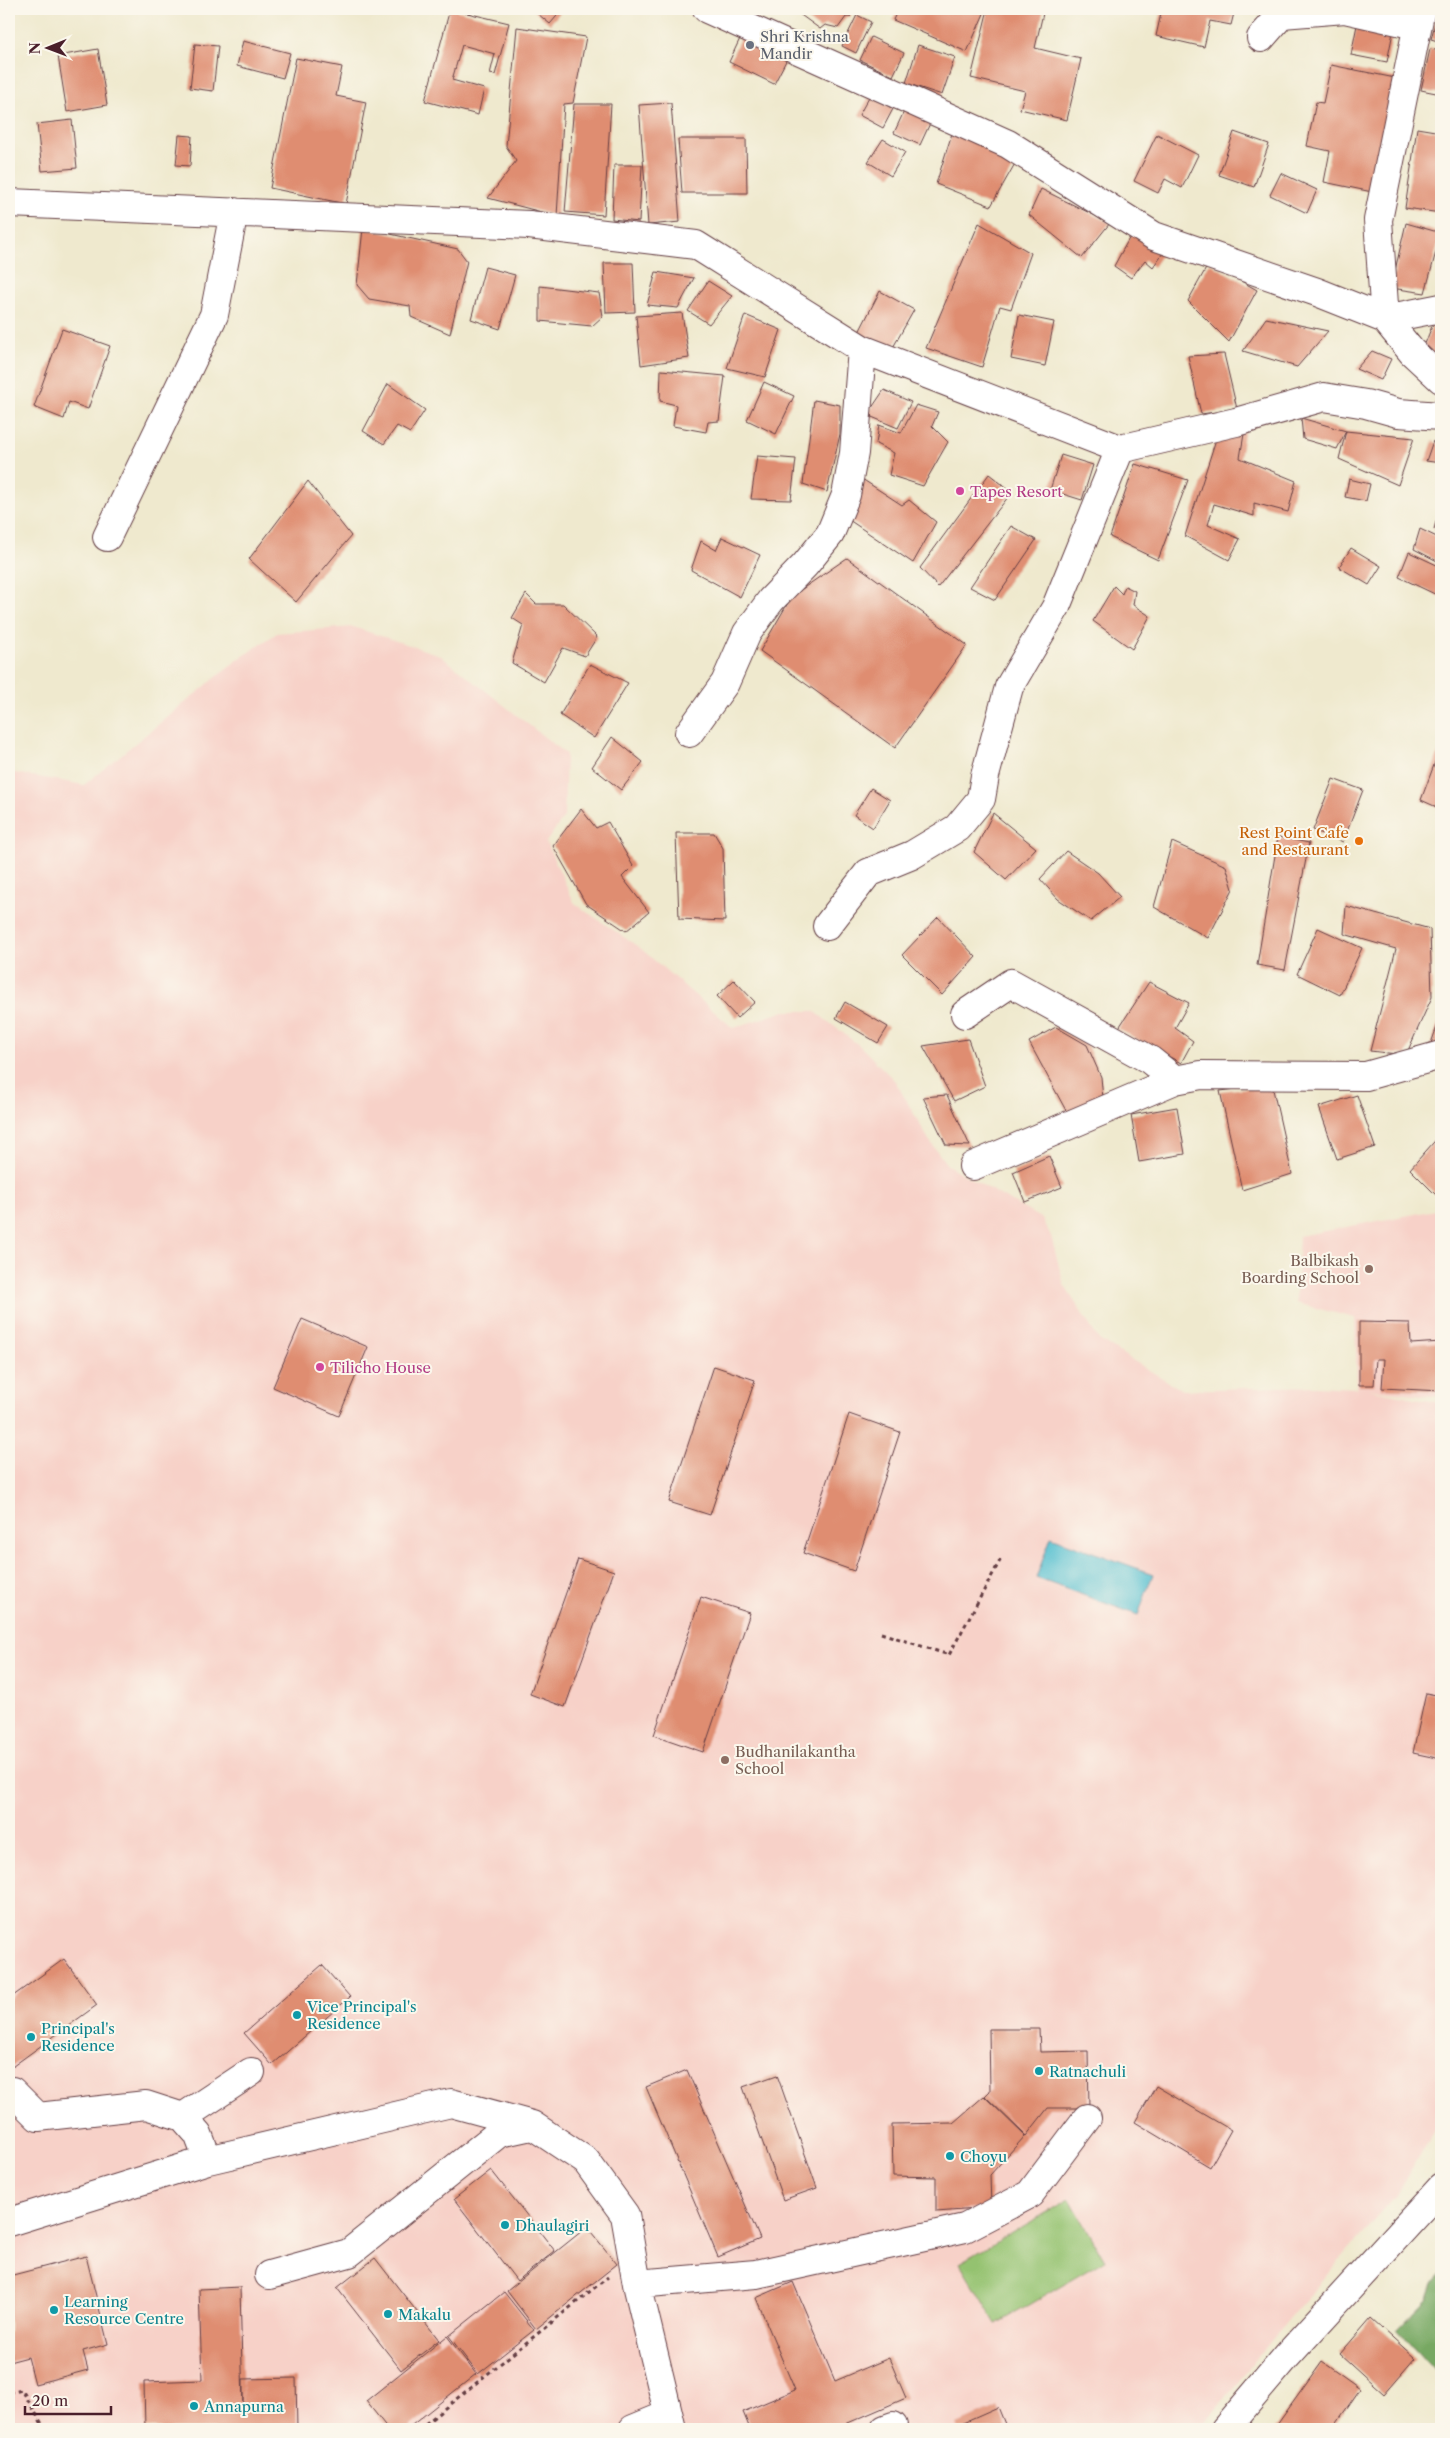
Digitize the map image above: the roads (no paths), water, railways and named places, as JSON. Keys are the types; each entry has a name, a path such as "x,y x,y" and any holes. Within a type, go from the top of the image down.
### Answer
{"street":[{"path":"708,9 1008,144 1154,236 1317,292 1385,319 1412,352 1441,379"},
{"path":"1261,38 1282,14 1345,9 1418,17 1378,220 1385,319"},
{"path":"9,203 529,225 696,244 862,349 1120,449 1236,422 1324,397 1366,404 1398,413 1441,416"},
{"path":"107,537 214,315 234,212"},
{"path":"1385,319 1441,308"},
{"path":"689,733 724,683 747,633 770,600 804,565 830,534 846,495 854,453 862,349"},
{"path":"827,926 868,873 912,855 957,828 981,799 985,776 1009,687 1056,607 1120,449"},
{"path":"965,1014 1011,983 1150,1060 1175,1080"},
{"path":"973,1166 1175,1080 1201,1075 1366,1076 1441,1055"},
{"path":"183,2117 251,2072"},
{"path":"12,2091 38,2117 146,2105 183,2117 198,2134 208,2160"},
{"path":"9,2222 208,2160 451,2103 532,2125 586,2161 625,2215 625,2279 670,2422 633,2429"},
{"path":"625,2279 756,2274 965,2228 1030,2194 1086,2118"},
{"path":"269,2275 348,2253 499,2133 532,2125"},
{"path":"1225,2429 1287,2356 1441,2188"}],"water":[{"path":"1051,1537 1153,1574 1138,1615 1036,1578"}],"place":[{"name":"Shri Krishna Mandir","path":"750,45"},
{"name":"Tapes Resort","path":"960,491"},
{"name":"Rest Point Cafe and Restaurant","path":"1359,841"},
{"name":"Balbikash Boarding School","path":"1369,1269"},
{"name":"Tilicho House","path":"320,1367"},
{"name":"Budhanilakantha School","path":"725,1760"},
{"name":"Vice Principal's Residence","path":"297,2015"},
{"name":"Principal's Residence","path":"31,2037"},
{"name":"Ratnachuli","path":"1039,2071"},
{"name":"Choyu","path":"950,2156"},
{"name":"Dhaulagiri","path":"505,2225"},
{"name":"Learning Resource Centre","path":"54,2310"},
{"name":"Makalu","path":"388,2314"},
{"name":"Annapurna","path":"194,2406"}]}
